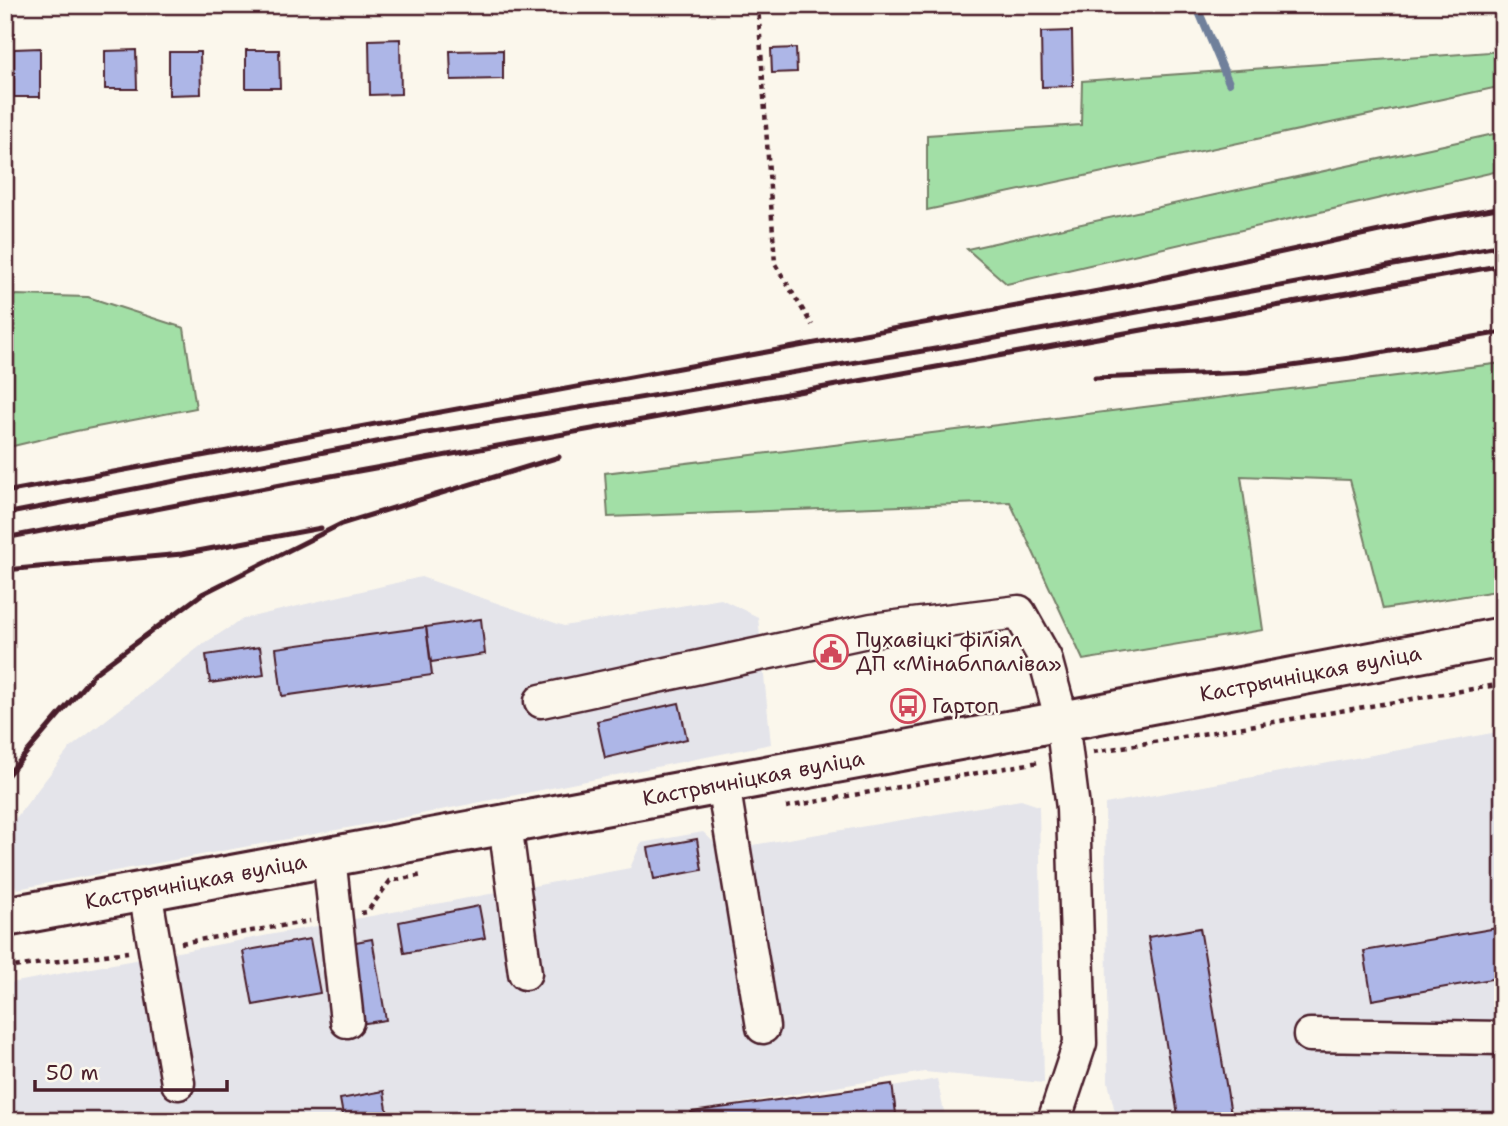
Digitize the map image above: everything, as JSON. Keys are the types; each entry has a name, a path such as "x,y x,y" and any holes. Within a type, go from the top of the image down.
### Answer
{"main road":[{"name":"Кастрычніцкая вуліца","path":"5,917 1503,637"}],"street":[{"path":"541,701 872,630 1019,612 1045,658 1062,721 1073,808 1080,1043 1062,1117"},
{"path":"723,784 763,1027"},
{"path":"505,824 524,973"},
{"path":"329,857 347,1021"},
{"path":"145,891 178,1083"},
{"path":"1310,1035 1503,1038"}],"path":[{"path":"758,5 775,264 812,325"}],"shaded area":[{"path":"421,577 564,626 721,599 758,617 771,744 401,818 17,889 5,867 5,832 70,748 203,644 243,619"},
{"path":"1503,731 1503,1119 1117,1121 1108,1082 1105,804"},
{"path":"1021,800 1039,806 1044,1083 924,1072 637,1121 6,1121 5,984 630,868 641,843 703,832 722,850"},
{"path":"937,1079 946,1121 704,1121"}],"green space":[{"path":"1503,51 1503,86 927,210 927,135 1081,125 1082,81"},
{"path":"1503,132 1503,170 1007,284 967,249"},
{"path":"16,295 88,297 184,328 196,408 5,448 5,300"},
{"path":"1503,363 1503,590 1383,609 1350,480 1241,476 1263,630 1083,660 1010,502 608,517 605,473"}],"building":[{"path":"1072,31 1073,86 1042,87 1041,32"},
{"path":"400,39 401,94 370,95 369,40"},
{"path":"40,48 40,97 14,97 14,49"},
{"path":"796,48 797,72 772,73 771,49"},
{"path":"136,50 137,89 105,89 105,51"},
{"path":"246,50 279,50 280,88 246,88"},
{"path":"503,50 503,79 451,80 450,51"},
{"path":"169,52 200,52 201,94 169,95"},
{"path":"481,619 485,654 431,662 426,627"},
{"path":"426,627 432,675 282,696 276,648"},
{"path":"260,647 264,675 210,683 206,655"},
{"path":"679,703 687,739 605,758 597,721"},
{"path":"697,839 702,870 654,879 648,848"},
{"path":"479,906 485,938 404,953 399,922"},
{"path":"1503,927 1503,977 1372,1000 1364,951"},
{"path":"1200,928 1231,1114 1179,1121 1148,937"},
{"path":"310,939 320,993 253,1005 243,951"},
{"path":"372,939 386,1020 359,1024 345,944"},
{"path":"892,1084 897,1121 693,1121 691,1112"},
{"path":"384,1091 389,1121 344,1121 340,1099"}],"waterway":[{"path":"1196,5 1229,83"}],"railway":[{"path":"5,492 1120,287 1435,219 1503,207"},
{"path":"5,514 397,438 947,347 1503,245"},
{"path":"5,538 281,485 1503,265"},
{"path":"1095,378 1248,372 1503,332"},
{"path":"5,778 95,673 202,594 341,524 559,457"},
{"path":"5,570 182,554 321,528"}],"place":[{"name":"Пухавіцкі філіял ДП «Мінаблпаліва»","path":"831,652"},
{"name":"Гартоп","path":"908,706"}]}
